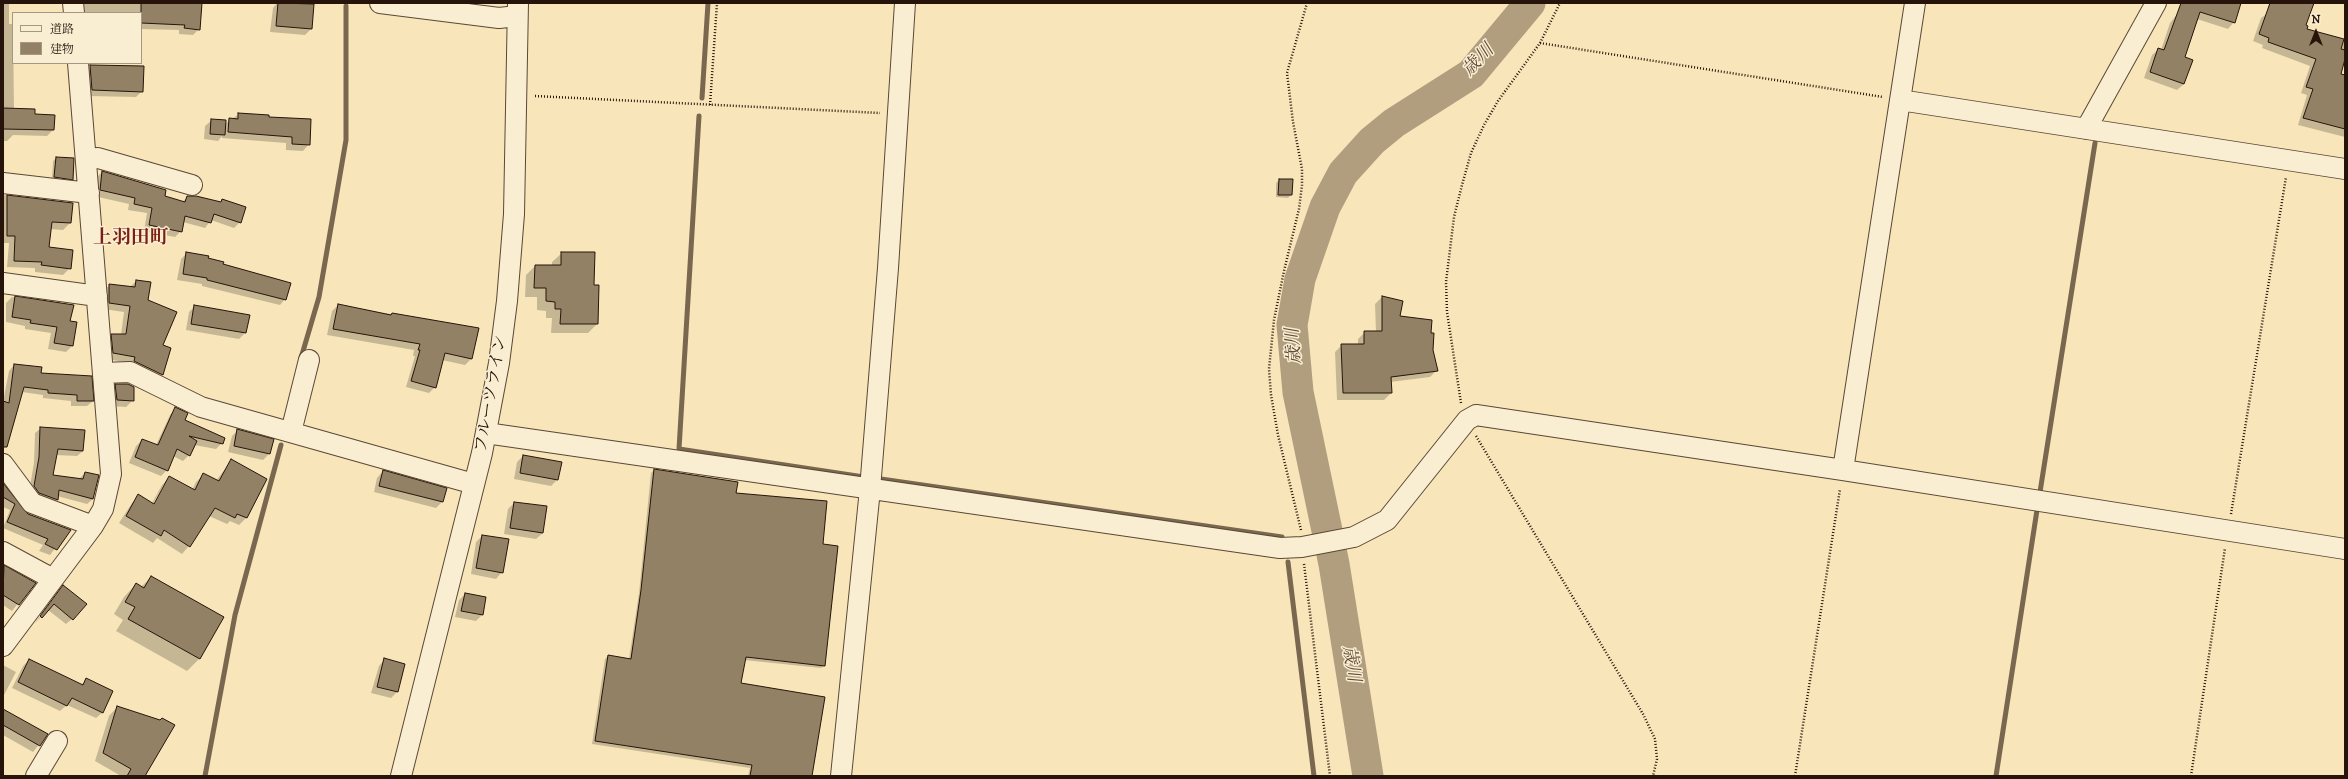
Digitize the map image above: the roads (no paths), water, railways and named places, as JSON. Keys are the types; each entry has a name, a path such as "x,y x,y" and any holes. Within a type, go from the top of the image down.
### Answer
{"street":[{"path":"380,3 499,18 518,9"},
{"path":"841,776 870,489 888,268 905,3"},
{"path":"1843,470 1915,3"},
{"path":"2086,129 2156,3"},
{"name":"フルーツライン","path":"401,776 474,484 486,433 499,363 510,267 514,214 518,9"},
{"path":"3,646 93,526 103,509 111,474 78,64"},
{"path":"1900,100 2345,169"},
{"path":"86,159 98,158 192,185"},
{"path":"3,183 89,193"},
{"path":"3,284 97,296"},
{"path":"291,432 309,360"},
{"path":"103,373 130,372 201,407 474,484"},
{"path":"486,433 1280,548 1302,547 1354,537 1387,520 1467,420 1476,416 1843,470 2345,549"},
{"path":"3,464 32,503 93,526"},
{"path":"3,552 53,579"},
{"path":"36,776 57,741"}],"waterway":[{"path":"702,98 708,3"},
{"name":"歳川","path":"1368,776 1334,564 1298,392 1292,325 1300,279 1325,207 1343,173 1372,141 1394,123 1471,74 1530,3"},
{"path":"301,358 319,297 346,140 346,6"},
{"path":"699,116 679,449 864,477"},
{"path":"2040,492 2095,143"},
{"path":"205,776 235,615 281,445"},
{"path":"881,479 1282,537"},
{"path":"1996,776 2037,510"},
{"path":"1288,562 1314,776"}],"district":[{"name":"上羽田町","path":"131,239"}]}
